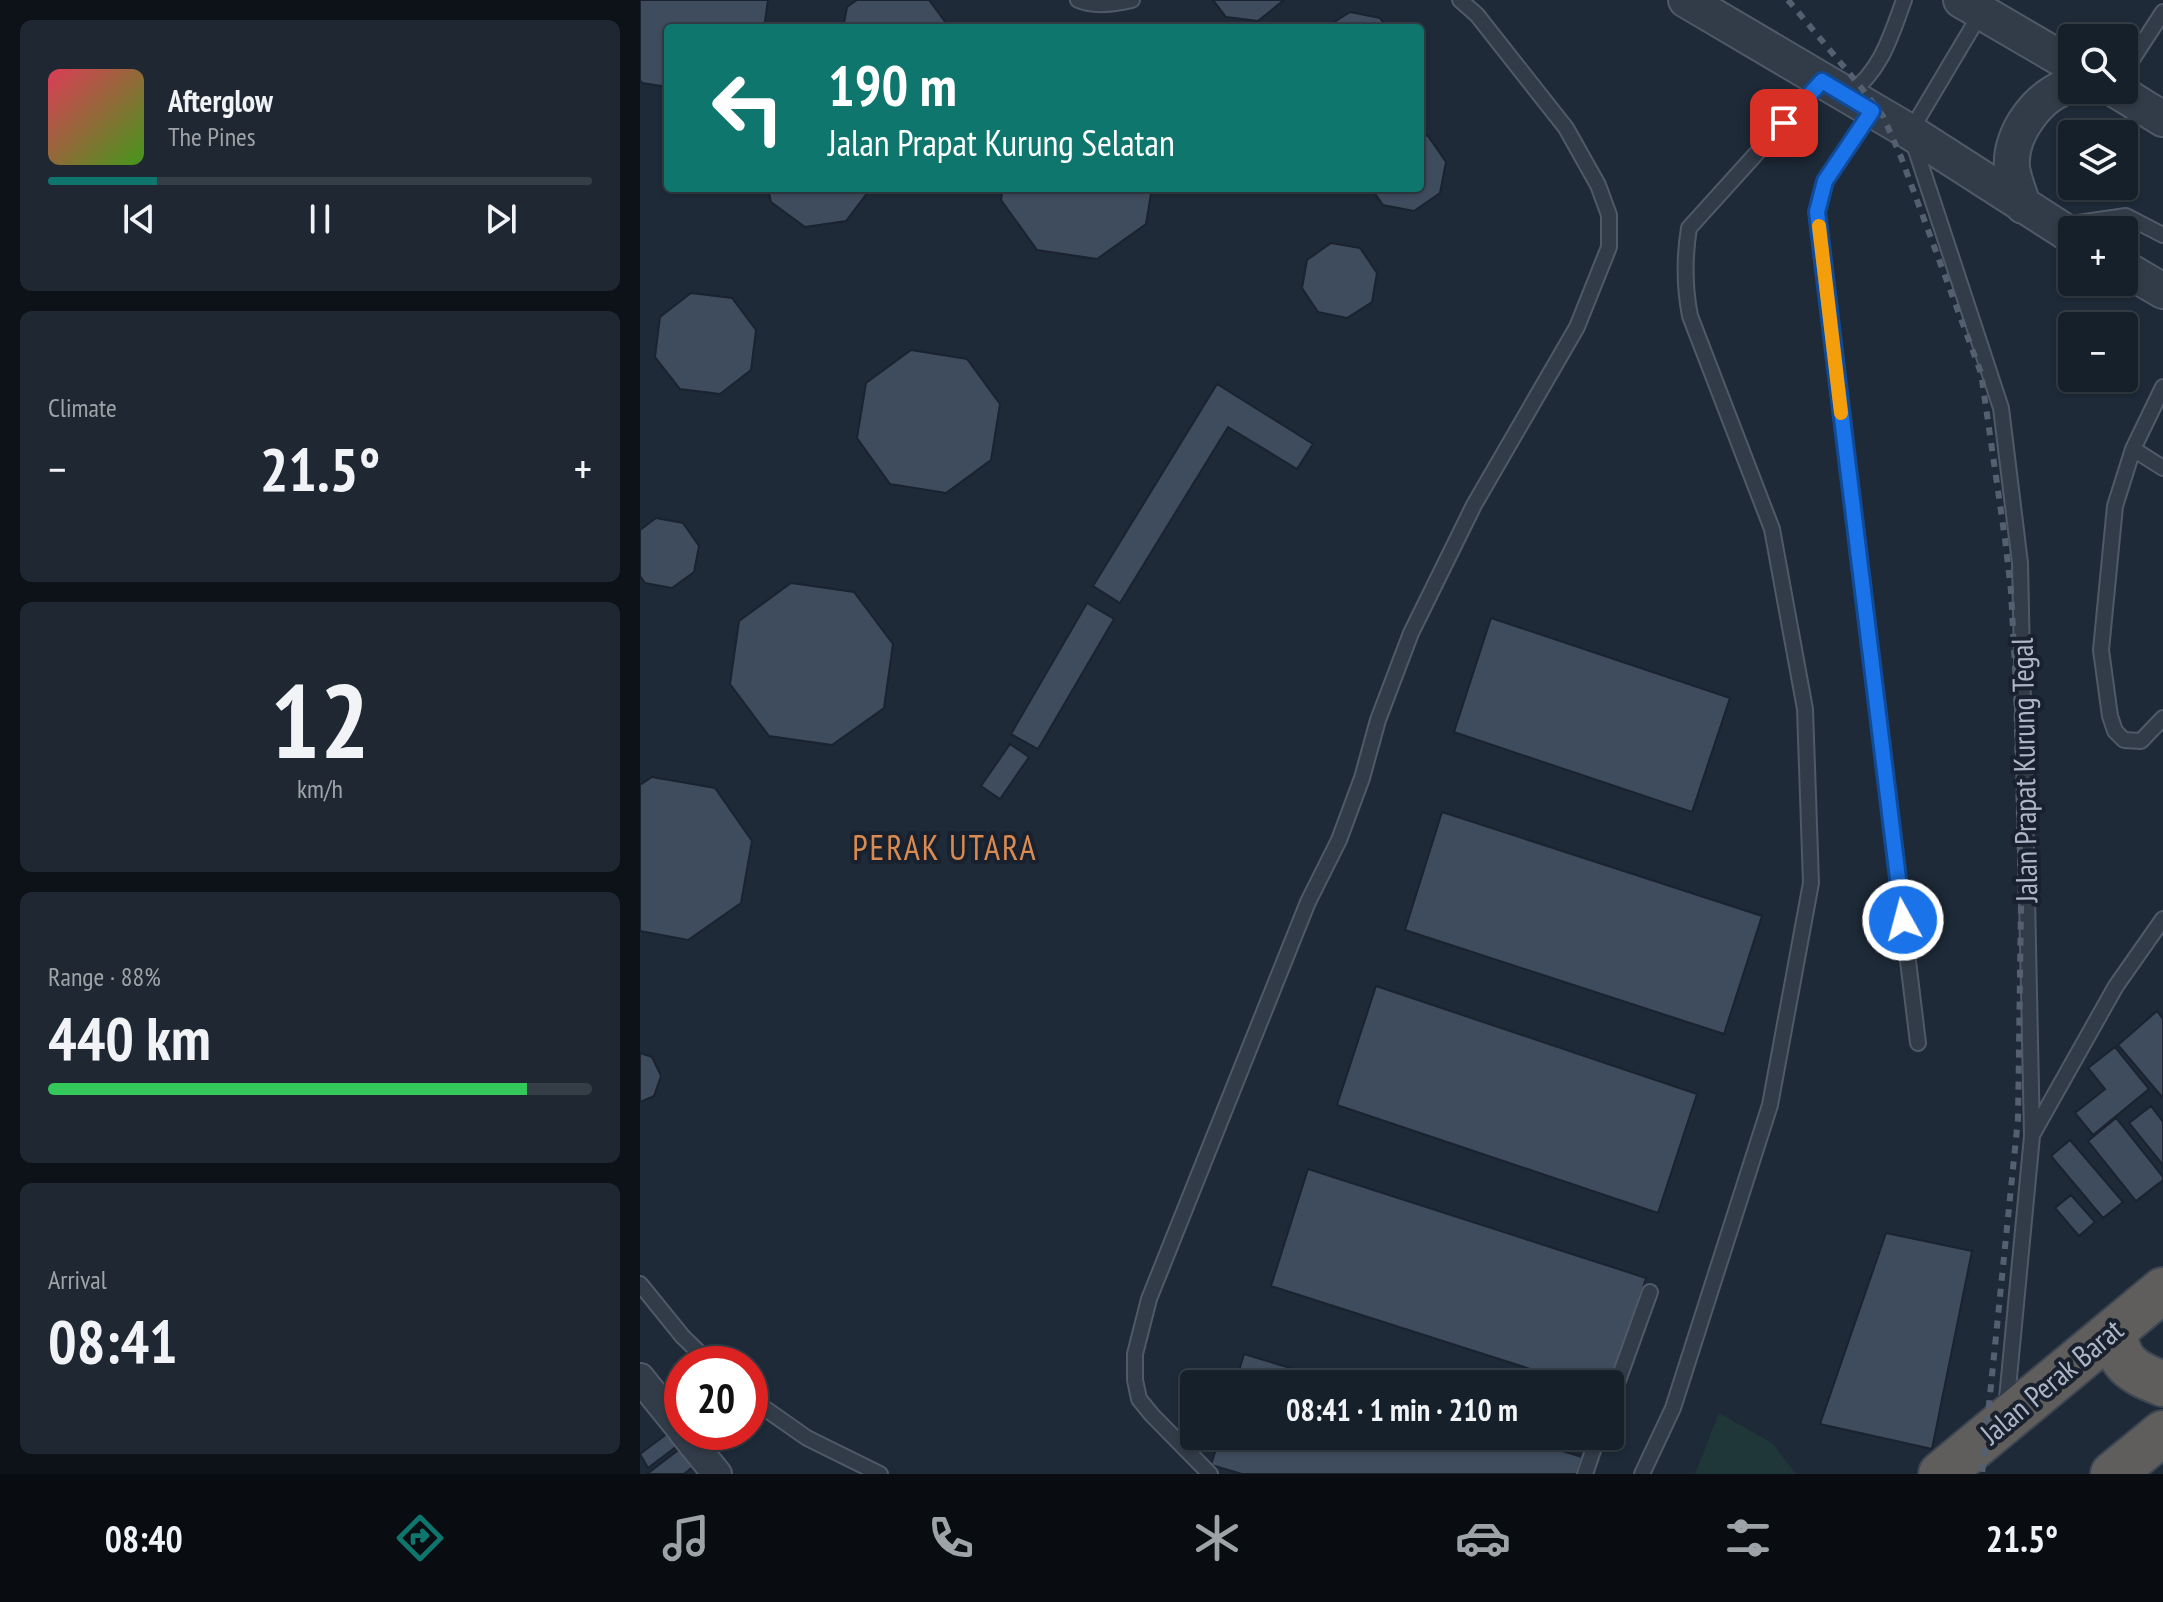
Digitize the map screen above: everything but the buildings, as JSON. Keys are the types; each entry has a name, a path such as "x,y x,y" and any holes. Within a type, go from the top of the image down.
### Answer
{"highway":[{"name":"Jalan Perak Barat","path":"1941,1474 2163,1290"},
{"path":"2116,1329 2115,1343 2125,1363 2139,1375 2163,1384"},
{"path":"2113,1474 2163,1433"}],"street":[{"path":"1686,0 1910,132 2058,227"},
{"path":"1976,4 2058,56"},
{"path":"2023,206 2012,167 2016,139 2037,104 2058,90"},
{"path":"2138,104 2163,119"},
{"path":"2138,276 2163,291"},
{"path":"640,1378 664,1408"},
{"path":"698,1450 717,1474"}],"lane":[{"path":"1078,0 1111,4 1132,0"},
{"path":"1210,1474 1139,1399 1135,1354 1149,1299 1308,902 1339,840 1362,778 1378,720 1411,633 1474,505 1577,327 1609,247 1609,215 1598,185 1566,128 1477,15 1460,0"},
{"path":"1642,1474 1673,1408 1770,1105 1811,883 1805,709 1772,529 1690,316 1684,285 1689,228 1860,86 1886,53 1904,0"},
{"path":"1910,132 1976,4"},
{"path":"2138,50 2163,12"},
{"path":"1847,96 1817,212 1918,1043"},
{"name":"Jalan Prapat Kurung Tegal","path":"1910,132 2001,408 2020,563 2032,1136 2005,1423"},
{"path":"2138,222 2163,235"},
{"path":"2163,387 2133,449 2115,506 2101,650 2115,731 2124,740 2141,741 2163,718"},
{"path":"2133,449 2163,468"},
{"path":"2032,1136 2116,986 2163,919"},
{"path":"640,1284 692,1346"},
{"path":"1622,1370 1650,1292"},
{"path":"768,1411 807,1438 880,1474"},
{"path":"1585,1474 1593,1450"}],"green space":[{"path":"1719,1413 1772,1443 1796,1474 1695,1474"}],"railway":[{"path":"1788,0 1883,116 1901,157 1981,373 2005,539 2016,687 2021,904 2018,1119 1982,1474"}],"slow traffic":[{"path":"1819,226 1841,413"}],"district":[{"name":"PERAK UTARA","path":"945,848"}],"route":[{"path":"1784,123 1822,81 1872,111 1825,181 1817,212 1903,920"}]}
